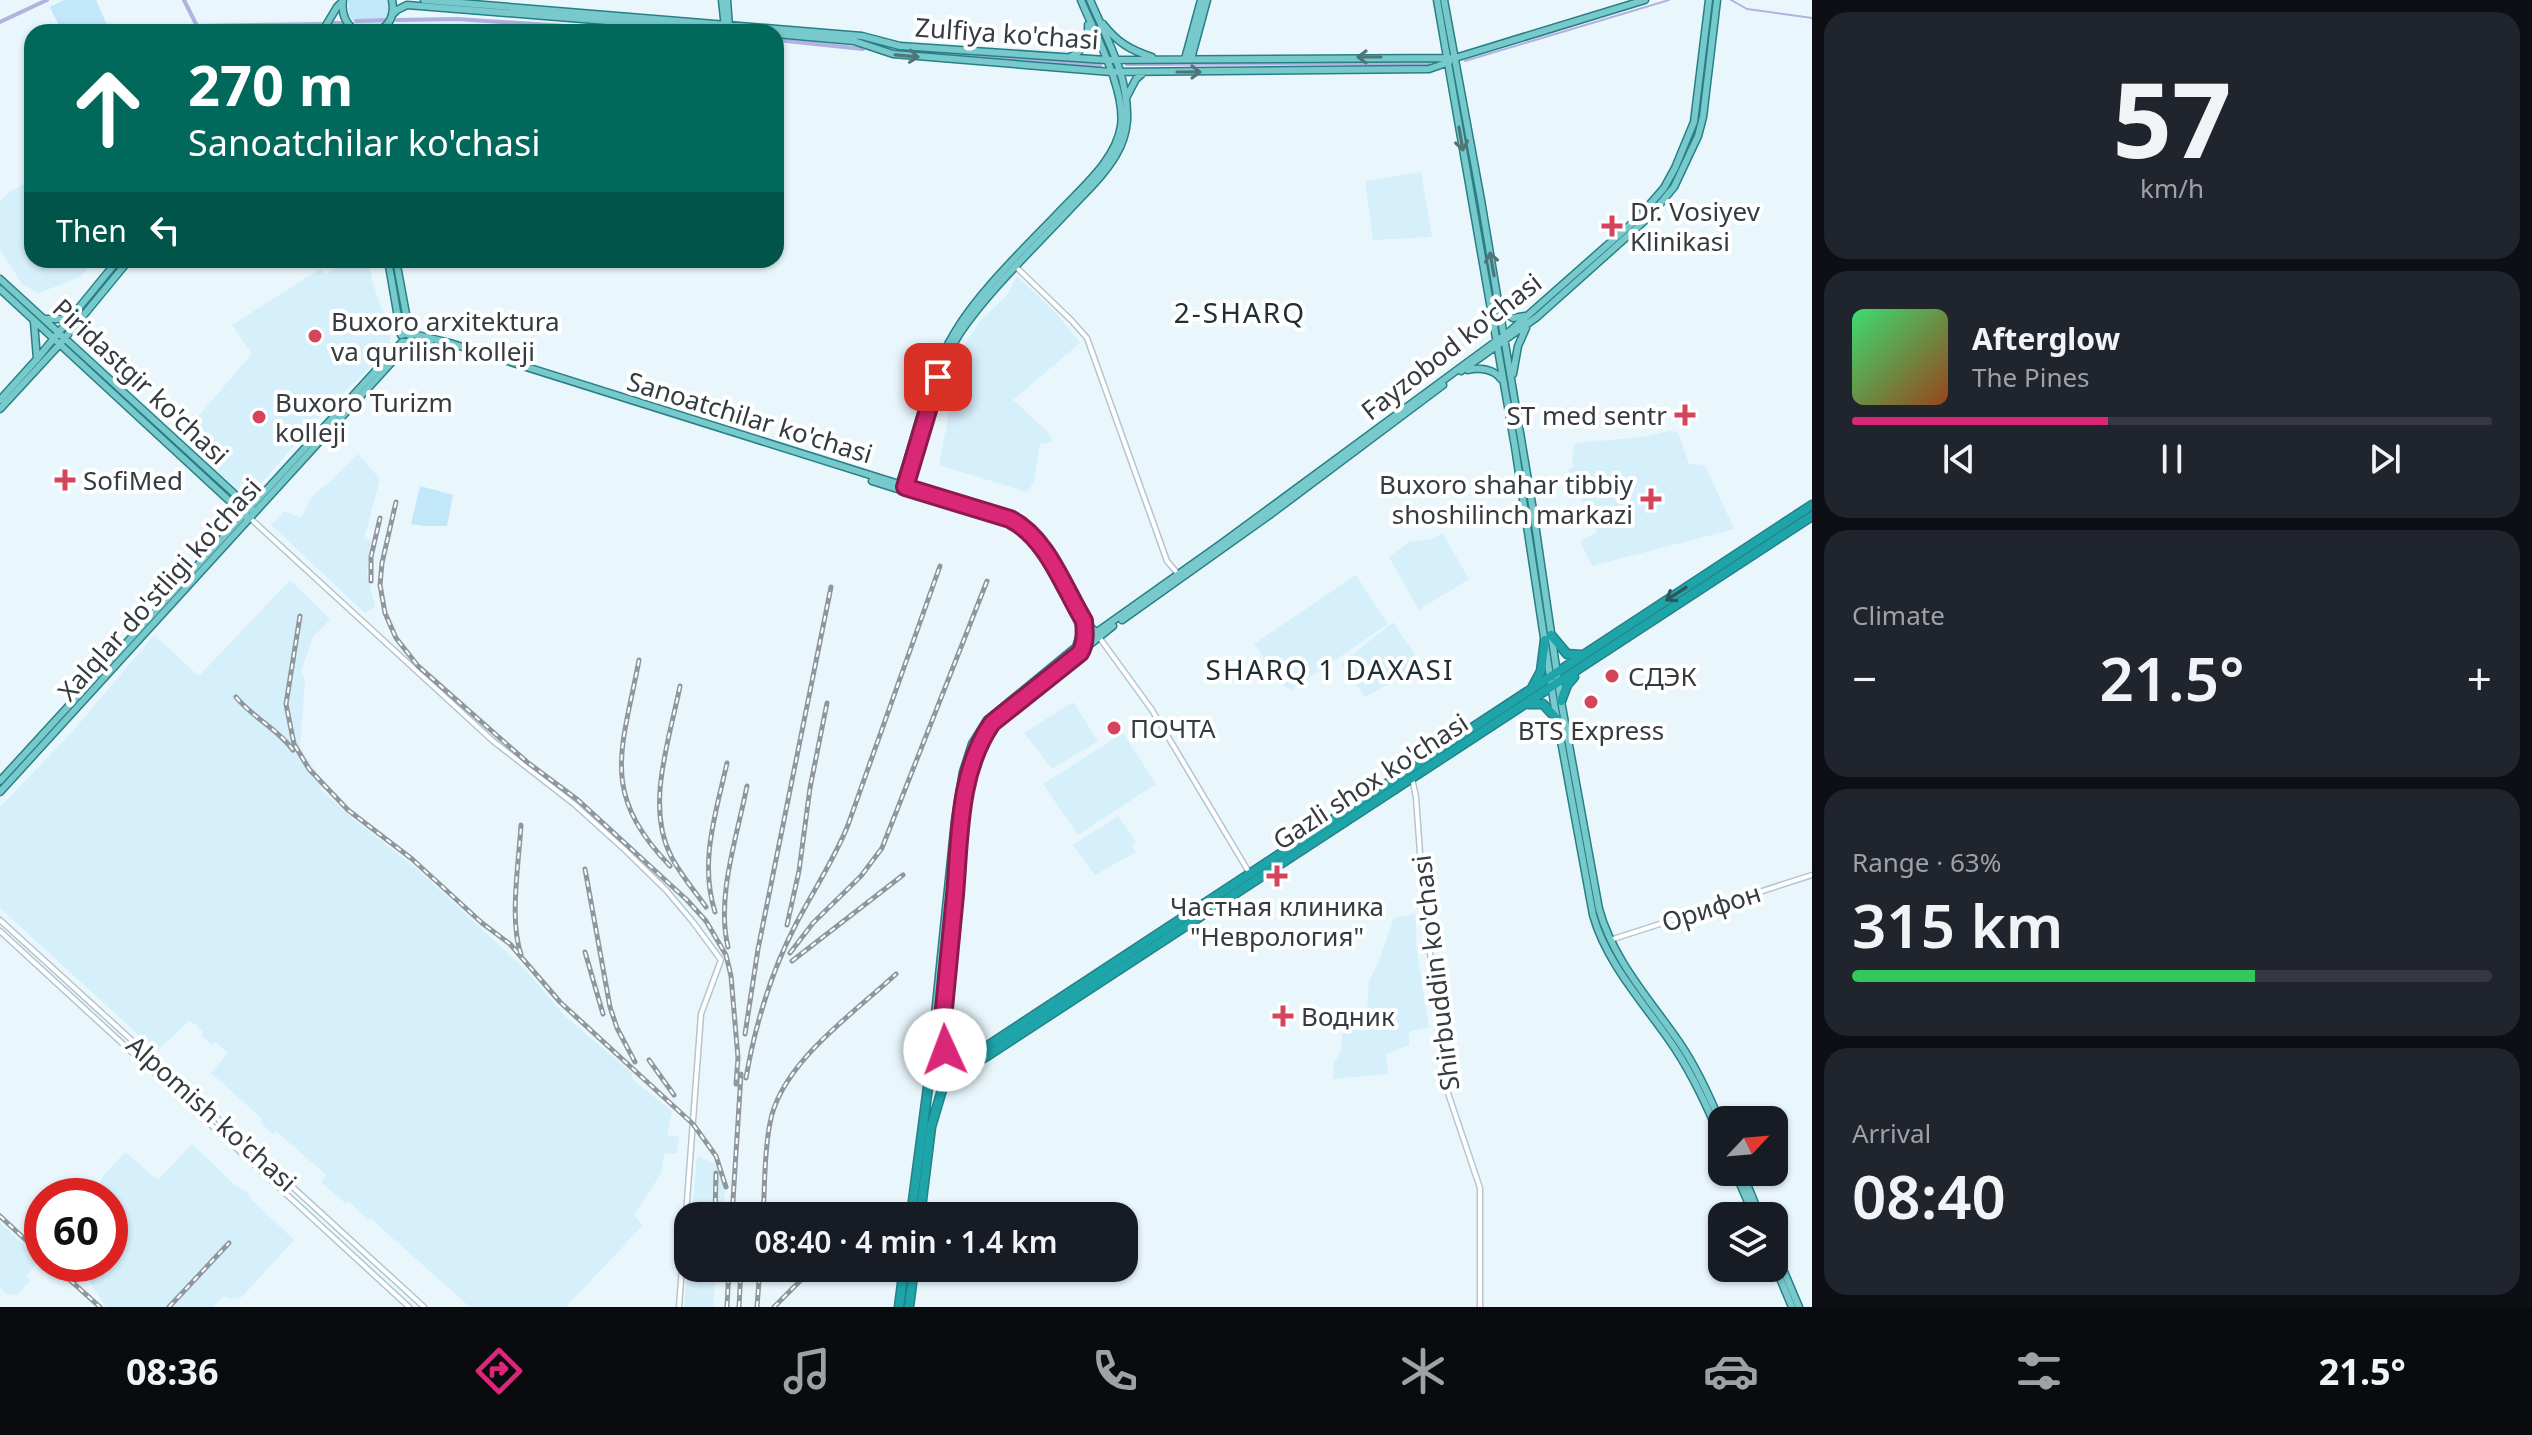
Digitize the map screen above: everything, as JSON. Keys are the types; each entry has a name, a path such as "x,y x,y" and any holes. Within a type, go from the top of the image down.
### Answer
{"highway":[{"name":"Gazli shox ko'chasi","path":"948,1079 1525,705 1585,654 1812,505"},
{"name":"Gazli shox ko'chasi","path":"946,1055 986,1047 1530,692 1580,669 1812,516"},
{"path":"1548,637 1567,654 1585,654"},
{"path":"1530,692 1541,671 1548,637"},
{"path":"1561,701 1567,685 1580,669"},
{"path":"1525,705 1543,704 1557,719"},
{"path":"943,1041 949,1047 968,1052"},
{"path":"913,1202 930,1068 936,1056 946,1055 954,1065 933,1115 931,1152 922,1202"},
{"path":"930,1068 936,1079 948,1079"},
{"path":"899,1307 902,1282"},
{"path":"909,1307 912,1282"}],"main road":[{"path":"388,24 392,15 392,0"},
{"name":"Zulfiya ko'chasi","path":"424,0 681,24"},
{"path":"725,0 727,24"},
{"path":"902,488 938,377 950,351 1014,265 1091,177 1119,135 1122,116 1119,94 1081,0"},
{"path":"1014,265 1096,181 1116,156 1127,124 1126,98 1117,60 1090,0"},
{"path":"1188,59 1204,0"},
{"path":"1437,0 1500,308 1557,719 1595,923 1609,953 1687,1055 1712,1106"},
{"path":"1444,0 1450,73 1497,344 1508,383"},
{"path":"1450,59 1645,0"},
{"name":"Fayzobod ko'chasi","path":"1505,338 1638,218 1664,188 1694,122 1709,0"},
{"name":"Fayzobod ko'chasi","path":"1096,635 1528,324 1650,216 1674,187 1698,136 1717,0"},
{"path":"342,1 344,17 348,24"},
{"path":"327,24 342,1"},
{"name":"Zulfiya ko'chasi","path":"392,15 407,5 589,16"},
{"path":"1097,16 1124,46 1159,59"},
{"path":"1069,58 1076,55 1087,42 1088,17"},
{"name":"Zulfiya ko'chasi","path":"784,31 862,36 900,46 1106,60 1450,59"},
{"path":"1429,57 1441,46 1443,34"},
{"name":"Zulfiya ko'chasi","path":"784,35 854,41 893,54 1111,72 1434,68 1450,59"},
{"path":"1434,68 1450,73"},
{"path":"1126,98 1136,79 1145,72"},
{"path":"0,409 4,398 59,338 75,312 111,268"},
{"path":"4,398 122,268"},
{"path":"390,268 406,338"},
{"path":"397,268 406,338"},
{"name":"Piridastgir ko'chasi","path":"0,279 44,319 59,338"},
{"name":"Piridastgir ko'chasi","path":"0,289 32,319 59,338 250,514"},
{"path":"1500,308 1513,318 1528,315"},
{"path":"44,319 63,319 75,312"},
{"path":"32,319 36,330 37,359"},
{"path":"1508,383 1518,346 1528,324"},
{"name":"Sanoatchilar ko'chasi","path":"406,338 447,345 902,488 1022,529 1038,549 1083,623 1096,635"},
{"name":"Xalqlar do'stligi ko'chasi","path":"0,792 406,338"},
{"path":"1180,576 1303,491 1497,344"},
{"path":"1460,372 1473,369 1497,373 1508,383"},
{"name":"Xalqlar do'stligi ko'chasi","path":"0,781 250,514"},
{"path":"1083,623 1084,641"},
{"path":"1078,650 1083,623"},
{"path":"1078,650 1084,641 1096,635"},
{"path":"930,1068 971,764 992,723 1096,635"},
{"path":"1554,680 1561,701 1599,909 1610,940 1708,1107"},
{"path":"946,1055 942,1029 952,896"},
{"path":"1788,1281 1799,1307"},
{"path":"1782,1282 1792,1307"}],"street":[{"path":"1014,265 1087,338 1167,561 1180,576"},
{"path":"250,514 493,741 574,804 625,850 666,890 721,960 701,1014 679,1307"},
{"path":"1096,635 1152,710 1250,874"},
{"name":"Shirbuddin ko'chasi","path":"1412,778 1441,1056 1451,1105 1480,1188 1480,1307"},
{"name":"Орифон","path":"1610,940 1812,875"},
{"name":"Alpomish ko'chasi","path":"0,920 424,1307"},
{"name":"Alpomish ko'chasi","path":"0,931 409,1307"}],"shaded area":[{"path":"64,0 96,0 106,24 58,24 50,7"},
{"path":"348,0 388,0 388,14 381,24 356,24 349,16"},
{"path":"1421,172 1432,237 1373,240 1365,181"},
{"path":"24,184 24,268 88,268 80,277 39,293 22,284 0,249 0,201"},
{"path":"333,268 370,268 390,332 390,343 362,376 329,406 248,498 196,453 204,443 189,427 252,354 232,325 320,269 326,275"},
{"path":"1017,276 1057,314 1080,343 1013,400 1048,432 1053,442 1040,444 1034,482 1027,492 939,465 957,370 950,365 981,320 1008,294"},
{"name":"Buxoro shahar tibbiy shoshilinch markazi","path":"1678,432 1689,464 1705,465 1734,529 1592,566 1580,541 1597,533 1568,470 1574,466 1574,445"},
{"path":"358,454 380,479 364,539 371,540 367,573 375,607 365,613 271,525 284,511 301,518 312,496"},
{"path":"420,486 453,495 447,526 411,524"},
{"path":"1443,534 1469,579 1419,610 1389,557 1409,542"},
{"path":"1356,575 1388,624 1291,690 1282,684 1254,644"},
{"path":"290,580 330,619 313,637 301,672 305,680 300,747 324,783 320,789 418,870 524,968 566,1017 633,1074 631,1078 672,1111 667,1135 679,1137 677,1154 664,1153 662,1172 634,1215 643,1225 566,1307 470,1307 370,1218 368,1220 321,1182 326,1175 276,1131 273,1134 260,1122 262,1119 211,1073 228,1053 215,1042 212,1045 195,1024 189,1021 159,1049 154,1049 0,908 0,807 73,731 154,635 199,676"},
{"path":"1393,622 1422,665 1365,697 1341,664"},
{"path":"1073,702 1098,741 1052,769 1024,733"},
{"path":"1123,733 1156,784 1078,835 1043,784"},
{"path":"1118,816 1136,842 1132,845 1136,852 1095,875 1073,845"},
{"path":"1416,914 1416,945 1429,1027 1409,1032 1409,1045 1386,1054 1388,1074 1333,1079 1334,1063 1341,1051 1343,1026 1367,1011 1369,981 1394,918"},
{"path":"192,1144 236,1186 248,1193 294,1240 242,1297 224,1297 212,1307 106,1307 90,1282 128,1282 128,1178 102,1178 125,1152 158,1180"},
{"path":"697,1156 718,1165 725,1190 724,1202 693,1202"},
{"path":"0,1223 24,1245 24,1282 29,1282 17,1295 7,1294 0,1288"},
{"path":"686,1282 715,1282 713,1307 684,1307"}],"waterway":[{"path":"0,22 47,0"},
{"path":"184,0 196,24"},
{"path":"1465,61 1669,0"},
{"path":"1731,0 1747,9 1812,18"},
{"path":"397,20 457,19 534,24"},
{"path":"356,21 385,20"},
{"path":"333,23 342,23"},
{"path":"784,41 863,49"},
{"path":"878,45 915,52 1100,65"},
{"path":"1127,64 1429,63"}],"railway":[{"path":"396,502 380,585 385,613 396,638 418,666 527,762 578,800 706,921 726,955 731,976 738,1058 736,1084"},
{"path":"371,581 371,557 380,518"},
{"path":"746,1078 759,1019 772,980 787,942 848,825 940,566"},
{"path":"790,953 813,923 861,876 882,848 987,581"},
{"path":"745,1034 758,949 831,587"},
{"path":"300,616 286,704 294,744 309,769 348,810 412,859 482,923 510,944 560,1002 693,1124 716,1156 726,1187"},
{"path":"639,660 623,746 625,792 633,815 648,840 670,866"},
{"path":"680,686 662,772 660,816 671,856 706,907"},
{"path":"236,697 293,750"},
{"path":"787,925 827,703"},
{"path":"715,912 710,893 709,856 727,763"},
{"path":"728,947 724,908 726,888 747,786"},
{"path":"521,825 515,908 521,954"},
{"path":"585,869 610,1007 635,1062"},
{"path":"792,961 903,875"},
{"path":"585,952 603,1014"},
{"path":"764,1202 770,1123 788,1080 821,1041 896,974"},
{"path":"649,1060 674,1095"},
{"path":"733,1202 741,1074"},
{"path":"715,1202 716,1173"},
{"path":"0,1216 24,1238"},
{"path":"169,1307 229,1243"},
{"path":"72,1282 100,1307"},
{"path":"727,1307 728,1282"},
{"path":"739,1307 740,1282"},
{"path":"757,1307 759,1282"},
{"path":"774,1307 799,1282"}],"place":[{"name":"Dr. Vosiyev Klinikasi","path":"1612,226"},
{"name":"Buxoro arxitektura va qurilish kolleji","path":"315,336"},
{"name":"ST med sentr","path":"1685,415"},
{"name":"Buxoro Turizm kolleji","path":"259,417"},
{"name":"SofiMed","path":"65,480"},
{"name":"Buxoro shahar tibbiy shoshilinch markazi","path":"1651,499"},
{"name":"СДЭК","path":"1612,676"},
{"name":"BTS Express","path":"1591,702"},
{"name":"ПОЧТА","path":"1114,728"},
{"name":"Частная клиника \"Неврология\"","path":"1277,876"},
{"name":"Водник","path":"1283,1016"}],"district":[{"name":"2-SHARQ","path":"1240,312"},
{"name":"SHARQ 1 DAXASI","path":"1330,669"}],"route":[{"path":"938,377 905,487 1010,519 1025,527 1042,548 1084,621 1085,628 1080,653 992,723 977,747 971,764 961,823 942,1029 945,1050"}]}
